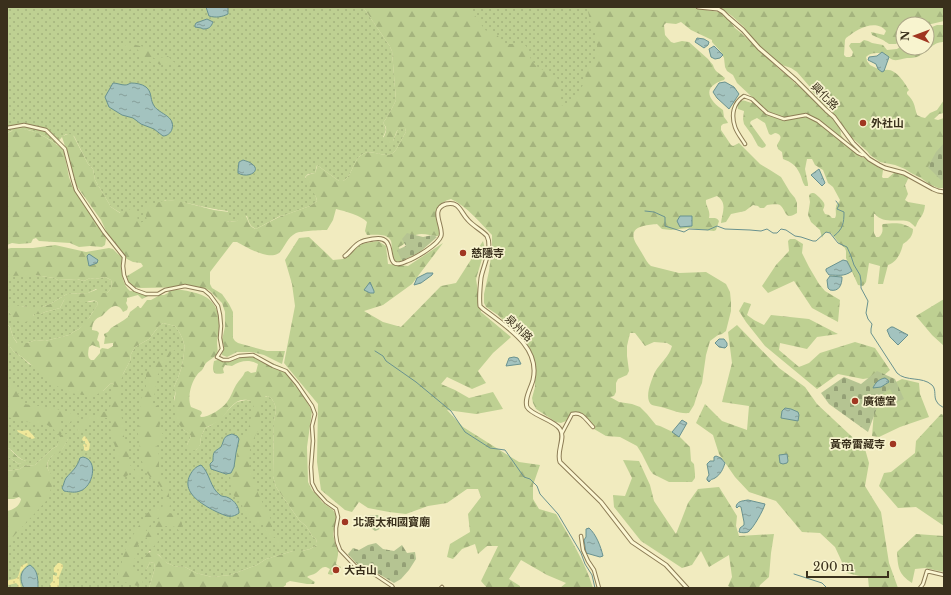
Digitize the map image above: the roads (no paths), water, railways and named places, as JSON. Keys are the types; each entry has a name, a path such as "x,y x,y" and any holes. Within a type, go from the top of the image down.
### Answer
{"street":[{"name":"興化路","path":"698,7 718,9 723,12 743,30 759,48 796,80 834,117 853,143 878,165 904,173 933,189 944,192"},
{"path":"745,144 735,128 732,113 738,100 744,96 752,99 767,113 784,119 806,115 818,122 858,153 866,155"},
{"path":"7,128 24,125 46,130 65,149 76,190 104,232 124,257 123,266 127,283 135,290 146,294 158,294 165,290 185,286 204,290 210,295 218,306 222,349 217,357 223,360 229,360 240,356 253,355 286,371 297,384 312,406 315,414 312,426 312,483 316,491 326,502 336,509 338,517 336,534 340,550 359,570 374,574 393,588"},
{"name":"泉州路","path":"345,256 362,241 379,238 387,242 390,247 390,257 394,263 398,264 408,261 432,247 441,237 442,232 438,221 439,209 442,206 452,204 458,205 466,218 483,232 488,243 481,278 480,306 522,340 528,348 532,355 534,366 533,380 527,399 527,406 530,410 558,427 562,433"},
{"path":"593,427 581,414 577,412 572,414 562,433 558,458 560,462 601,502 632,542 666,565 686,588"},
{"path":"581,536 583,550 594,570 599,588"},
{"path":"920,588 923,584 927,571 944,575"}],"water":[{"path":"206,7 228,7 228,14 219,17 209,16"},
{"path":"207,19 213,22 207,29 195,27 196,23"},
{"path":"697,38 704,39 709,42 708,45 704,48 695,42"},
{"path":"714,46 723,55 720,58 715,59 711,57 709,49"},
{"path":"882,52 889,57 884,71 882,72 878,69 876,64 868,60 869,57 877,56"},
{"path":"725,82 734,87 739,94 729,109 713,92 719,83"},
{"path":"113,83 127,85 135,83 146,87 155,107 171,121 172,129 170,133 163,136 154,129 141,124 133,118 122,115 109,107 105,97"},
{"path":"243,160 255,167 255,172 249,175 242,175 238,173 239,162"},
{"path":"819,169 825,183 822,186 811,175"},
{"path":"680,216 692,216 692,226 680,227 677,221"},
{"path":"89,254 98,260 97,263 89,266 87,256"},
{"path":"843,260 847,261 852,271 844,275 829,275 826,269"},
{"path":"427,273 433,273 421,283 414,285 417,278"},
{"path":"830,276 842,277 841,285 838,289 830,290 828,288 827,280"},
{"path":"370,282 374,291 374,293 364,290"},
{"path":"891,327 908,335 898,345 890,337 887,330"},
{"path":"719,339 724,339 727,343 725,348 719,347 715,343"},
{"path":"509,358 518,358 521,364 506,366"},
{"path":"885,378 889,382 881,387 873,388 881,379"},
{"path":"785,408 798,412 798,421 781,418 782,411"},
{"path":"682,420 687,423 679,437 672,432"},
{"path":"232,434 237,436 239,439 234,467 231,473 226,474 211,469 210,464 213,461 214,452 221,447 225,437"},
{"path":"787,454 787,463 780,463 779,455"},
{"path":"716,456 721,458 725,463 720,473 709,482 707,480 709,475 707,464 710,461 714,461 714,457"},
{"path":"83,457 88,459 93,468 91,479 85,489 78,492 64,491 62,488 65,479 76,467 80,458"},
{"path":"201,465 217,492 221,496 228,497 235,502 239,513 234,516 223,515 207,507 197,500 191,493 188,480 193,470"},
{"path":"748,500 765,504 753,527 746,533 739,532 740,528 744,525 744,522 741,507 736,507 739,502"},
{"path":"589,528 598,541 603,556 600,557 586,553 584,540 586,537 586,529"},
{"path":"30,565 35,569 38,578 38,588 24,588 22,585 22,572"}],"waterway":[{"path":"834,236 841,228 844,216 844,212 837,209 839,205 836,201"},
{"path":"645,211 654,212 665,217 665,226 684,232 689,229 708,230 717,226 725,229 761,231 767,229 773,233 777,233 781,229 786,230 795,236 813,241 816,241 826,232 830,233 838,243 847,247 854,265 860,275 861,288 868,301 866,313 872,324 871,333 897,373 901,376 928,382 934,389 935,398 938,404 944,408"},
{"path":"375,351 451,411 465,432 490,448 505,450 524,477 530,479 537,486 540,494 558,514 581,553 585,564 592,575 595,588"},
{"path":"794,574 822,583 827,588"}],"place":[{"name":"外社山","path":"863,123"},
{"name":"慈隱寺","path":"463,253"},
{"name":"廣德堂","path":"855,401"},
{"name":"黃帝雷藏寺","path":"893,444"},
{"name":"北源太和國寶廟","path":"345,522"},
{"name":"大古山","path":"336,570"}]}
